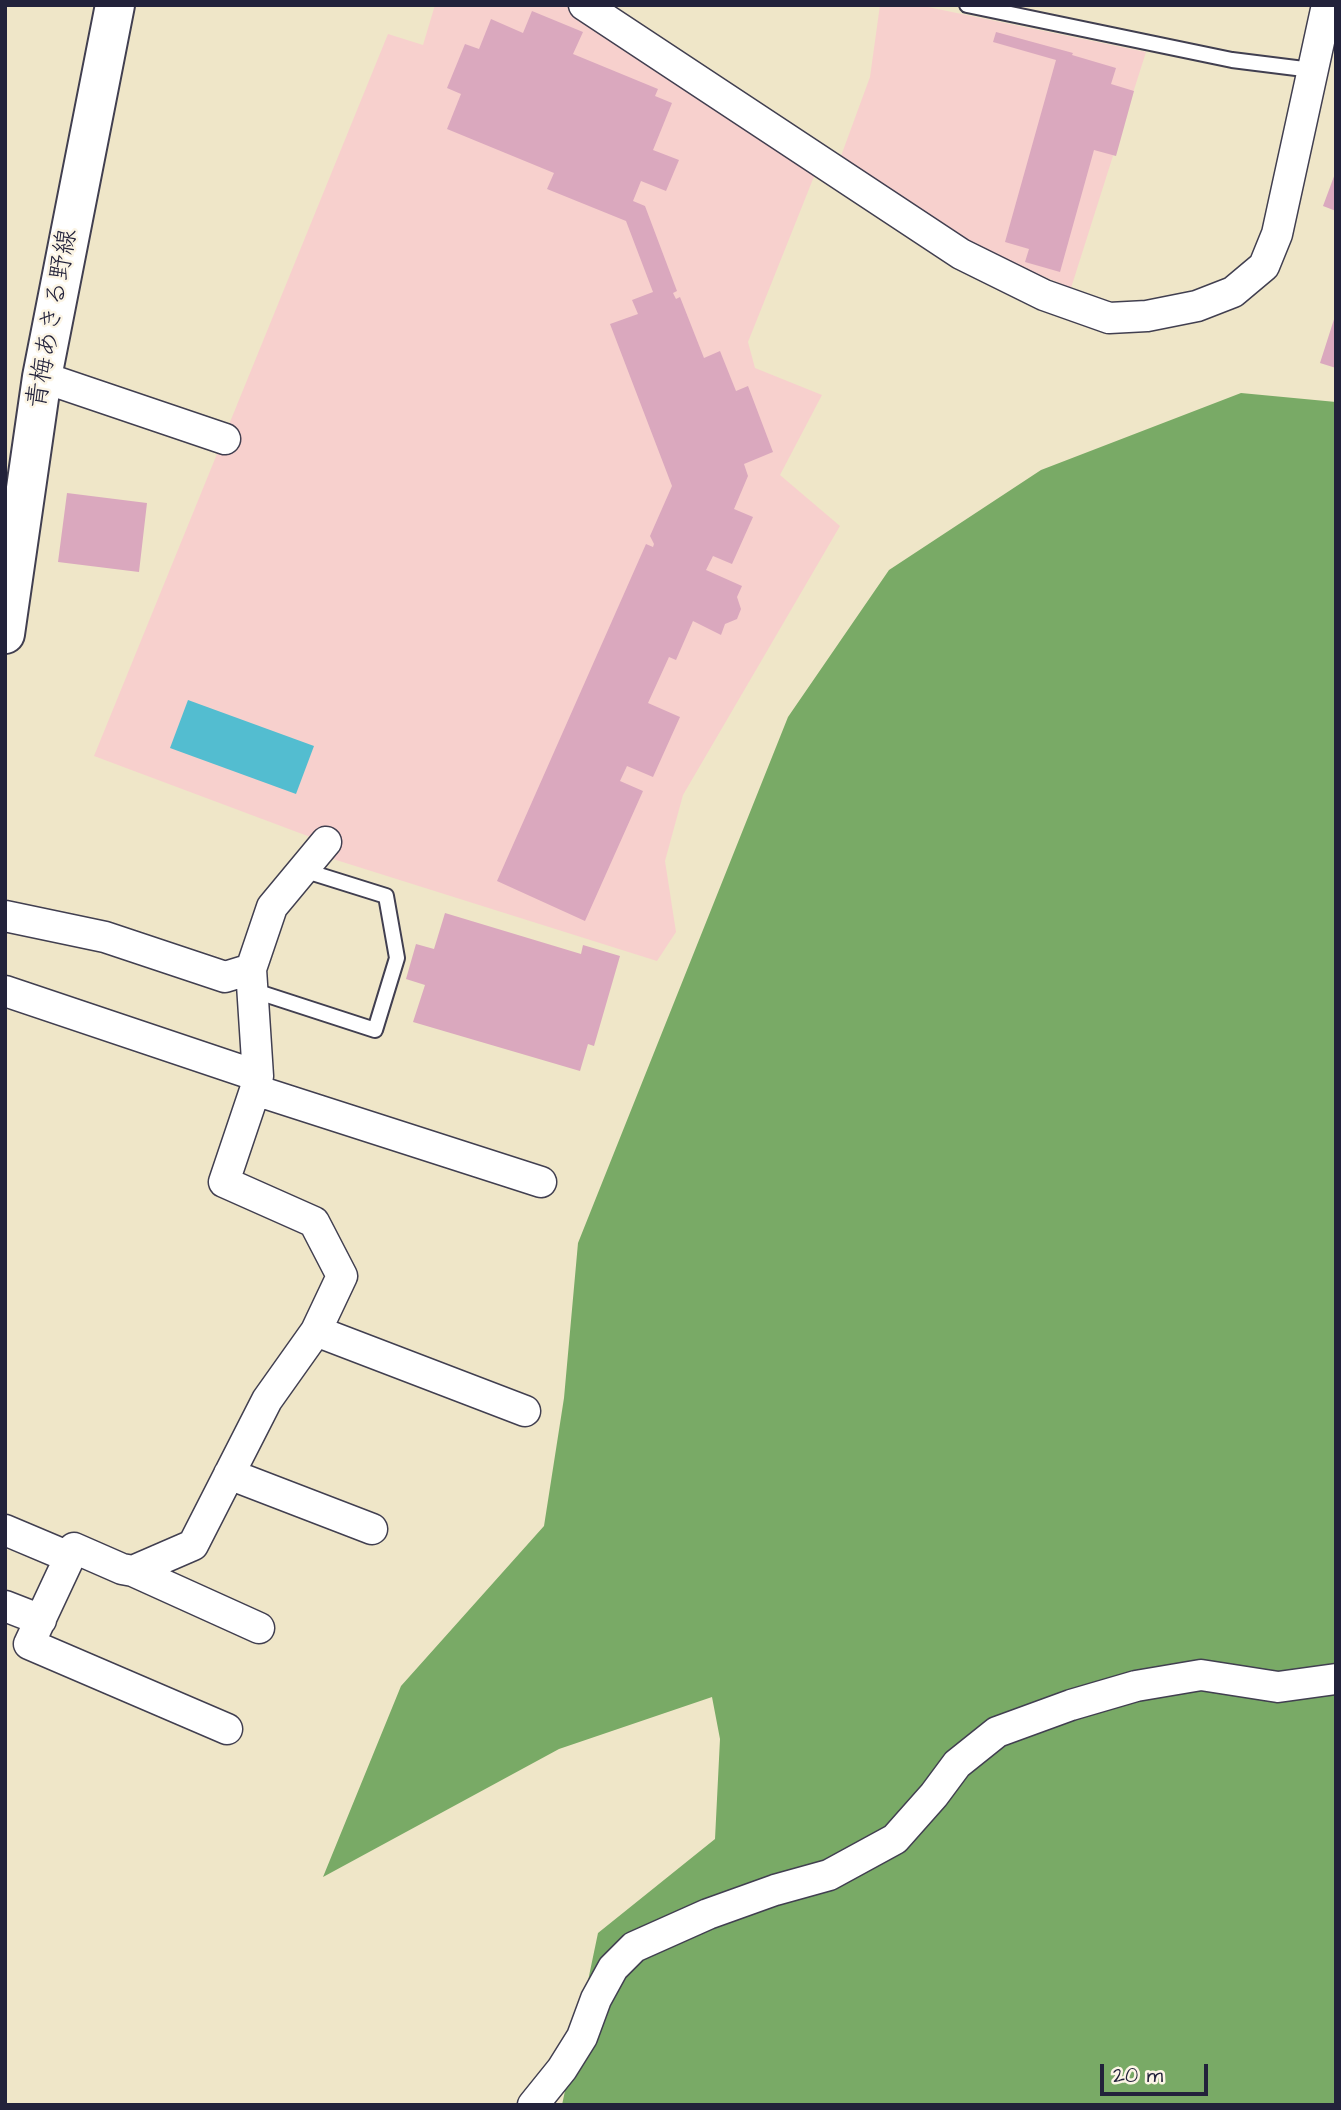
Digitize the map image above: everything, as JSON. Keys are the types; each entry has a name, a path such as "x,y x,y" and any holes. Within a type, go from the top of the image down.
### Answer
{"main road":[{"name":"青梅あきる野線","path":"5,635 41,377 115,5"}],"street":[{"path":"584,5 961,254 1044,295 1109,318 1147,316 1197,306 1233,292 1264,266 1277,234 1327,5"},
{"path":"41,377 225,439"},
{"path":"133,1571 193,1545 267,1400 316,1331 342,1276 314,1222 223,1181 256,1083 252,979 272,907 326,842"},
{"path":"5,916 105,937 225,976 252,979"},
{"path":"5,991 256,1083 541,1182"},
{"path":"316,1331 525,1411"},
{"path":"229,1474 372,1529"},
{"path":"5,1530 69,1557"},
{"path":"227,1729 29,1644 74,1548 122,1569 133,1571 259,1628"},
{"path":"5,1606 41,1620"},
{"path":"533,2105 562,2069 582,2037 596,1999 613,1968 634,1947 708,1914 775,1890 829,1875 895,1839 957,1764 997,1732 1071,1705 1136,1686 1201,1675 1278,1687 1336,1679"}],"lane":[{"path":"967,5 1232,60 1312,70"},
{"path":"252,979 375,1030 397,958 386,896 303,870"}],"shaded area":[{"path":"435,5 568,5 817,169 748,342 755,368 822,395 780,475 840,526 683,795 665,861 676,932 657,961 333,859 337,847 94,756 388,34 423,45"},
{"path":"880,5 918,5 1146,52 1071,288 983,251 909,207 841,156 870,77"}],"green space":[{"path":"1241,393 1336,402 1336,2105 562,2105 598,1933 715,1839 720,1739 712,1697 559,1749 323,1877 401,1686 544,1526 564,1398 578,1243 788,717 889,570 1041,470"}],"water":[{"path":"188,700 314,746 296,794 170,748"}],"building":[{"path":"532,11 583,32 573,54 658,89 655,96 672,103 653,150 679,160 666,191 641,181 633,201 645,206 677,291 673,293 676,299 680,297 704,358 720,351 736,391 748,386 773,452 744,464 748,476 734,509 753,517 732,564 713,556 706,570 742,586 737,597 741,609 737,619 725,624 721,635 693,621 676,660 669,657 648,703 680,717 653,777 627,766 620,781 643,791 585,921 497,881 646,544 653,547 650,536 672,486 610,324 638,314 632,300 653,292 626,221 547,189 554,173 447,129 461,94 447,88 465,44 479,49 491,19 523,33"},
{"path":"996,32 1116,68 1111,84 1134,91 1116,156 1094,150 1060,272 1025,262 1029,249 1005,242 1056,60 993,42"},
{"path":"1336,171 1336,211 1323,206"},
{"path":"1336,313 1336,368 1320,363"},
{"path":"67,493 147,503 139,572 58,562"},
{"path":"445,913 581,954 583,945 620,956 594,1046 588,1044 580,1071 413,1022 425,985 406,979 416,944 434,949"}]}
